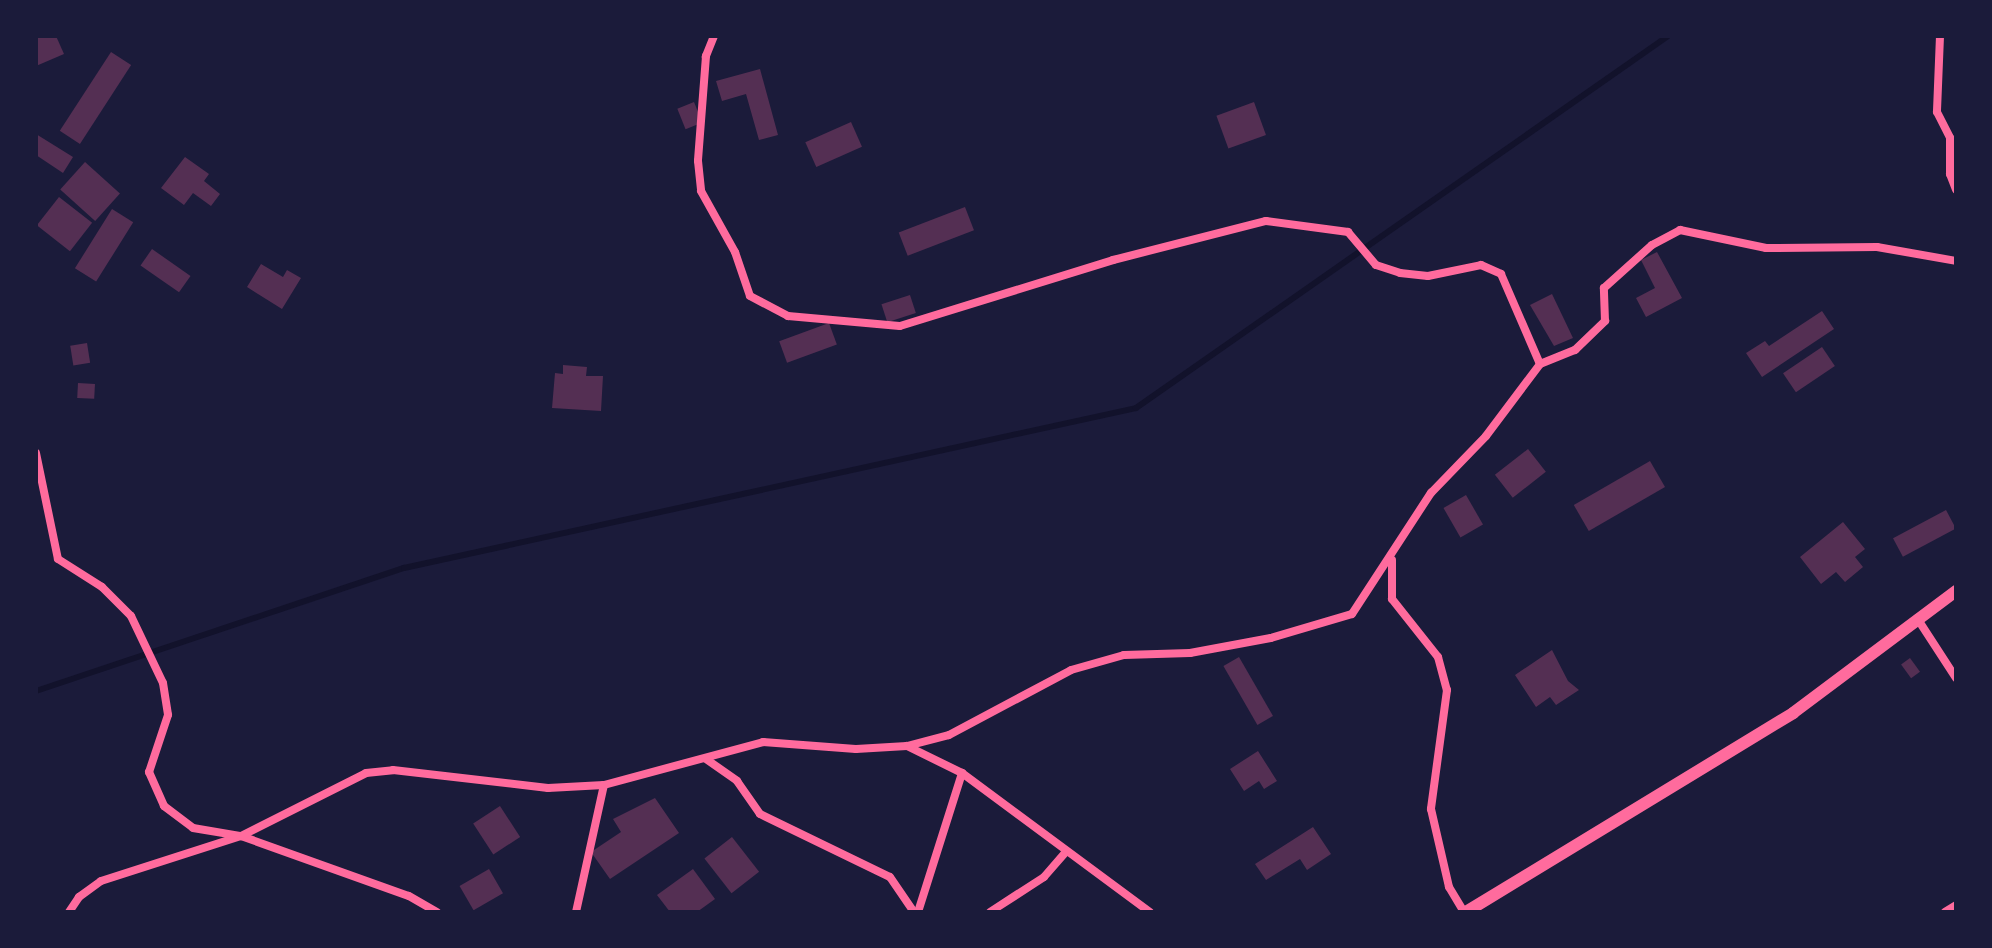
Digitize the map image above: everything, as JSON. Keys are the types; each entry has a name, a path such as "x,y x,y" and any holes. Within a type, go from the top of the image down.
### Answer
{"street":[{"path":"714,36 706,56 701,191 735,252 750,296 788,316 900,326 1113,260 1266,221 1348,232 1376,265 1400,273 1428,276 1481,265 1501,274 1540,364"},
{"path":"1940,36 1937,112 1950,138 1950,174 1956,190"},
{"path":"69,912 79,897 101,881 241,836 366,773 393,770 548,788 604,785 763,742 856,749 907,746 949,735 1071,670 1124,655 1190,653 1271,638 1352,614 1392,559 1431,493 1486,436 1540,364 1575,350 1605,321 1604,288 1633,260 1680,230 1766,248 1877,247 1956,261"},
{"path":"36,453 58,559 102,587 131,616 163,683 168,715 149,772 164,806 193,828 241,836 409,896 437,912"},
{"path":"1392,559 1392,599 1438,657 1447,690 1431,809 1449,887 1465,912 1793,713 1956,591"},
{"path":"1917,618 1956,678"},
{"path":"907,746 962,773 1150,912"},
{"path":"706,759 737,781 760,814 890,877 916,912"},
{"path":"916,912 962,773"},
{"path":"576,912 604,785"},
{"path":"990,912 1044,877 1066,852"},
{"path":"1945,912 1956,905"}],"building":[{"path":"36,36 56,36 64,54 36,66"},
{"path":"111,52 131,65 80,144 60,131"},
{"path":"760,69 778,135 759,140 746,94 722,101 716,81"},
{"path":"694,102 702,122 686,129 677,109"},
{"path":"1254,102 1266,135 1228,149 1216,116"},
{"path":"851,122 862,147 816,167 805,142"},
{"path":"36,134 73,157 63,173 36,155"},
{"path":"185,157 209,174 204,181 220,194 211,206 193,193 184,205 161,188"},
{"path":"85,162 120,193 95,221 60,189"},
{"path":"59,197 92,223 70,251 37,225"},
{"path":"965,207 974,230 908,256 899,232"},
{"path":"112,209 133,222 96,282 75,268"},
{"path":"152,249 191,276 179,292 141,265"},
{"path":"1657,252 1682,298 1646,317 1636,298 1655,288 1641,260"},
{"path":"261,264 283,277 287,270 301,278 282,309 247,287"},
{"path":"1552,294 1573,338 1554,346 1530,305"},
{"path":"910,295 916,313 887,322 881,304"},
{"path":"1822,311 1834,329 1762,377 1746,353 1765,341 1769,346"},
{"path":"829,323 837,345 787,363 779,341"},
{"path":"87,343 90,363 73,365 70,346"},
{"path":"1822,347 1835,366 1796,392 1783,373"},
{"path":"563,365 587,367 586,376 603,376 601,411 552,408 555,373 563,374"},
{"path":"78,383 95,384 94,399 77,398"},
{"path":"1528,449 1546,472 1513,498 1495,475"},
{"path":"1650,461 1665,487 1589,531 1574,505"},
{"path":"1466,495 1483,524 1460,537 1443,508"},
{"path":"1946,510 1956,529 1903,557 1893,538"},
{"path":"1843,522 1865,549 1855,557 1863,567 1845,582 1836,572 1821,584 1800,557"},
{"path":"1552,650 1568,681 1579,690 1556,705 1550,697 1536,707 1515,675"},
{"path":"1239,657 1273,716 1257,725 1223,666"},
{"path":"1910,658 1920,672 1911,678 1901,664"},
{"path":"1258,751 1277,781 1264,789 1259,781 1244,791 1230,769"},
{"path":"655,798 679,833 610,879 591,852 621,832 613,819"},
{"path":"500,806 520,837 493,854 473,823"},
{"path":"1313,827 1331,854 1307,870 1300,859 1266,880 1255,864"},
{"path":"732,837 759,872 732,893 704,859"},
{"path":"489,869 503,893 474,910 460,886"},
{"path":"693,869 715,899 697,912 670,912 657,895"}],"waterway":[{"path":"36,691 404,568 1136,408 1668,36"}]}
